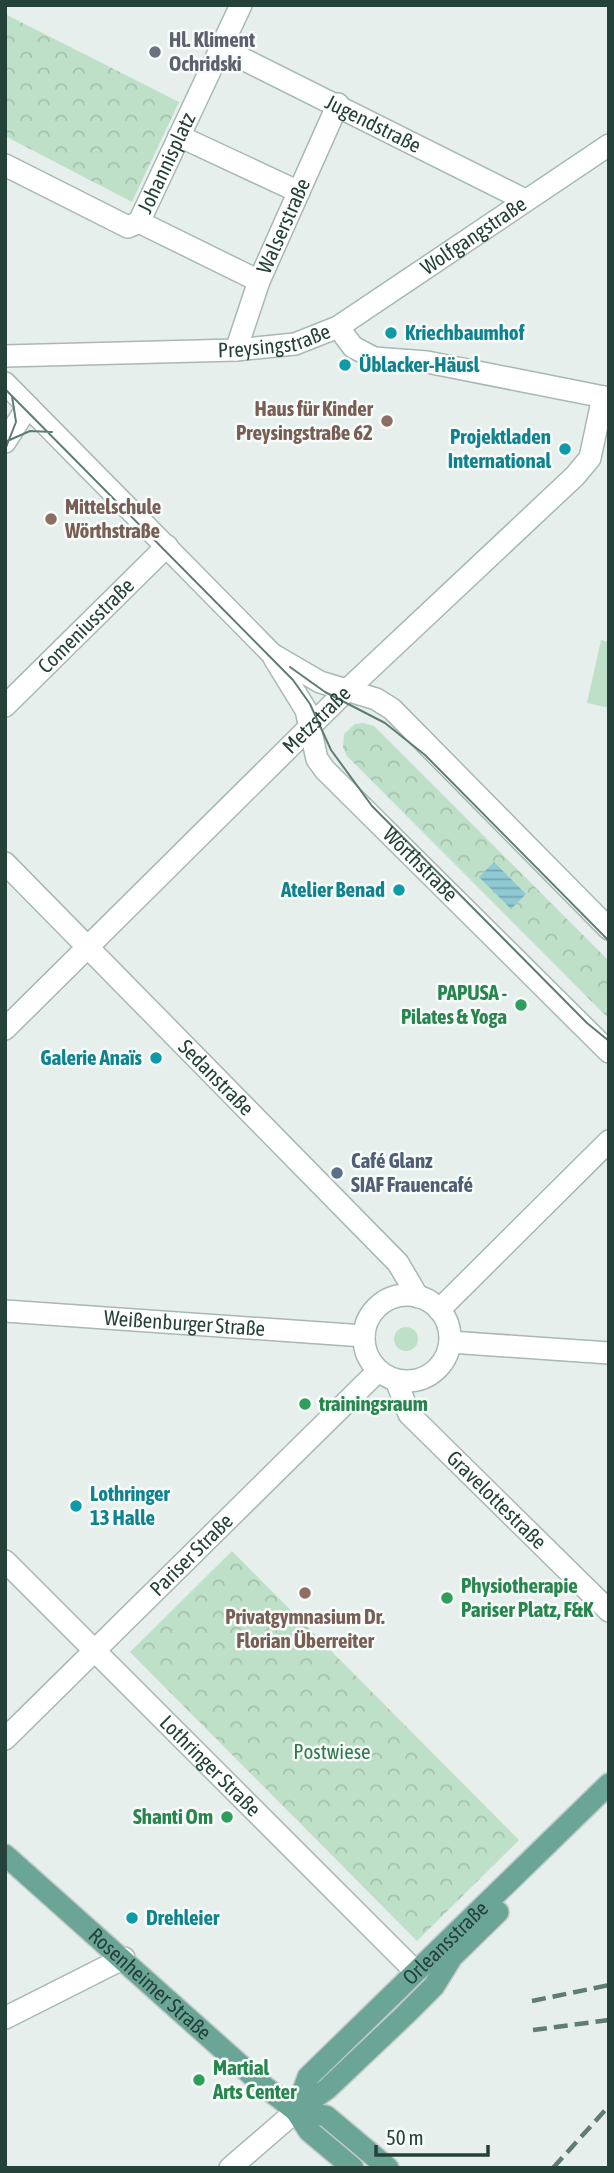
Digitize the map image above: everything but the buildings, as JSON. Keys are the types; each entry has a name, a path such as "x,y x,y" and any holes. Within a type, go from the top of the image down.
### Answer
{"main road":[{"name":"Orleansstraße","path":"296,2110 308,2077 609,1784"},
{"name":"Orleansstraße","path":"296,2110 327,2089 405,2015 434,1986 452,1957 609,1802"},
{"name":"Rosenheimer Straße","path":"5,1855 124,1958 196,2026 296,2110 309,2131 354,2168"},
{"name":"Rosenheimer Straße","path":"296,2110 326,2116 388,2168"}],"street":[{"name":"Johannisplatz","path":"5,165 128,226 139,222 241,5"},
{"name":"Jugendstraße","path":"221,48 526,200"},
{"name":"Walserstraße","path":"236,350 259,281 338,104"},
{"path":"179,136 299,192"},
{"name":"Wolfgangstraße","path":"338,327 609,145"},
{"path":"139,222 259,281"},
{"name":"Preysingstraße","path":"5,356 236,350 295,344 338,327 353,346 374,358 427,362 606,398"},
{"name":"Wörthstraße","path":"5,383 272,654 301,673 345,692 376,699 392,709 609,929"},
{"name":"Metzstraße","path":"5,1029 345,692 575,476 590,457 606,398"},
{"path":"5,442 28,406"},
{"name":"Comeniusstraße","path":"5,706 167,546"},
{"name":"Wörthstraße","path":"272,654 306,710 317,759 326,770 609,1052"},
{"name":"Sedanstraße","path":"5,863 398,1263 418,1297"},
{"path":"439,1310 609,1141"},
{"path":"406,1295 418,1297 439,1310 449,1330 450,1342 446,1356 438,1368 426,1377 411,1381 387,1376 369,1361 363,1336 366,1323 382,1303 406,1295"},
{"name":"Weißenburger Straße","path":"5,1311 363,1336"},
{"path":"450,1342 609,1353"},
{"name":"Gravelottestraße","path":"387,1376 409,1414 609,1611"},
{"name":"Pariser Straße","path":"5,1739 95,1650 387,1376"},
{"name":"Lothringer Straße","path":"5,1561 416,1972"},
{"path":"5,2018 124,1958"},
{"name":"Orleansstraße","path":"230,2168 296,2110"}],"green space":[{"path":"5,14 179,102 132,202 5,136"},
{"path":"601,640 609,642 609,708 587,703"},
{"path":"355,724 374,726 609,961 609,1019 347,756 343,748 344,734"},
{"path":"406,1327 415,1330 418,1339 415,1348 406,1351 397,1348 394,1339 397,1330"},
{"name":"Postwiese","path":"232,1551 519,1840 417,1941 130,1652"}],"water":[{"path":"494,862 526,894 511,909 479,877"}],"tram line":[{"path":"5,389 293,680 310,704 331,750 372,806 587,1023 609,1041"},
{"path":"5,450 16,422 12,396"},
{"path":"5,442 30,431 52,432"},
{"path":"290,667 325,692 385,723 425,755 609,941"}],"railway":[{"path":"532,2001 609,1985"},
{"path":"533,2030 609,2020"},
{"path":"553,2168 609,2106"}],"place":[{"name":"Hl. Kliment Ochridski","path":"155,52"},
{"name":"Kriechbaumhof","path":"391,333"},
{"name":"Üblacker-Häusl","path":"345,365"},
{"name":"Haus für Kinder Preysingstraße 62","path":"387,421"},
{"name":"Projektladen International","path":"565,449"},
{"name":"Mittelschule Wörthstraße","path":"51,519"},
{"name":"Atelier Benad","path":"399,890"},
{"name":"PAPUSA - Pilates & Yoga","path":"521,1005"},
{"name":"Galerie Anaïs","path":"156,1058"},
{"name":"Café Glanz SIAF Frauencafé","path":"337,1173"},
{"name":"trainingsraum","path":"305,1404"},
{"name":"Lothringer 13 Halle","path":"76,1506"},
{"name":"Privatgymnasium Dr. Florian Überreiter","path":"305,1593"},
{"name":"Physiotherapie Pariser Platz, F&K","path":"447,1598"},
{"name":"Shanti Om","path":"227,1817"},
{"name":"Drehleier","path":"132,1918"},
{"name":"Martial Arts Center","path":"199,2080"}]}
